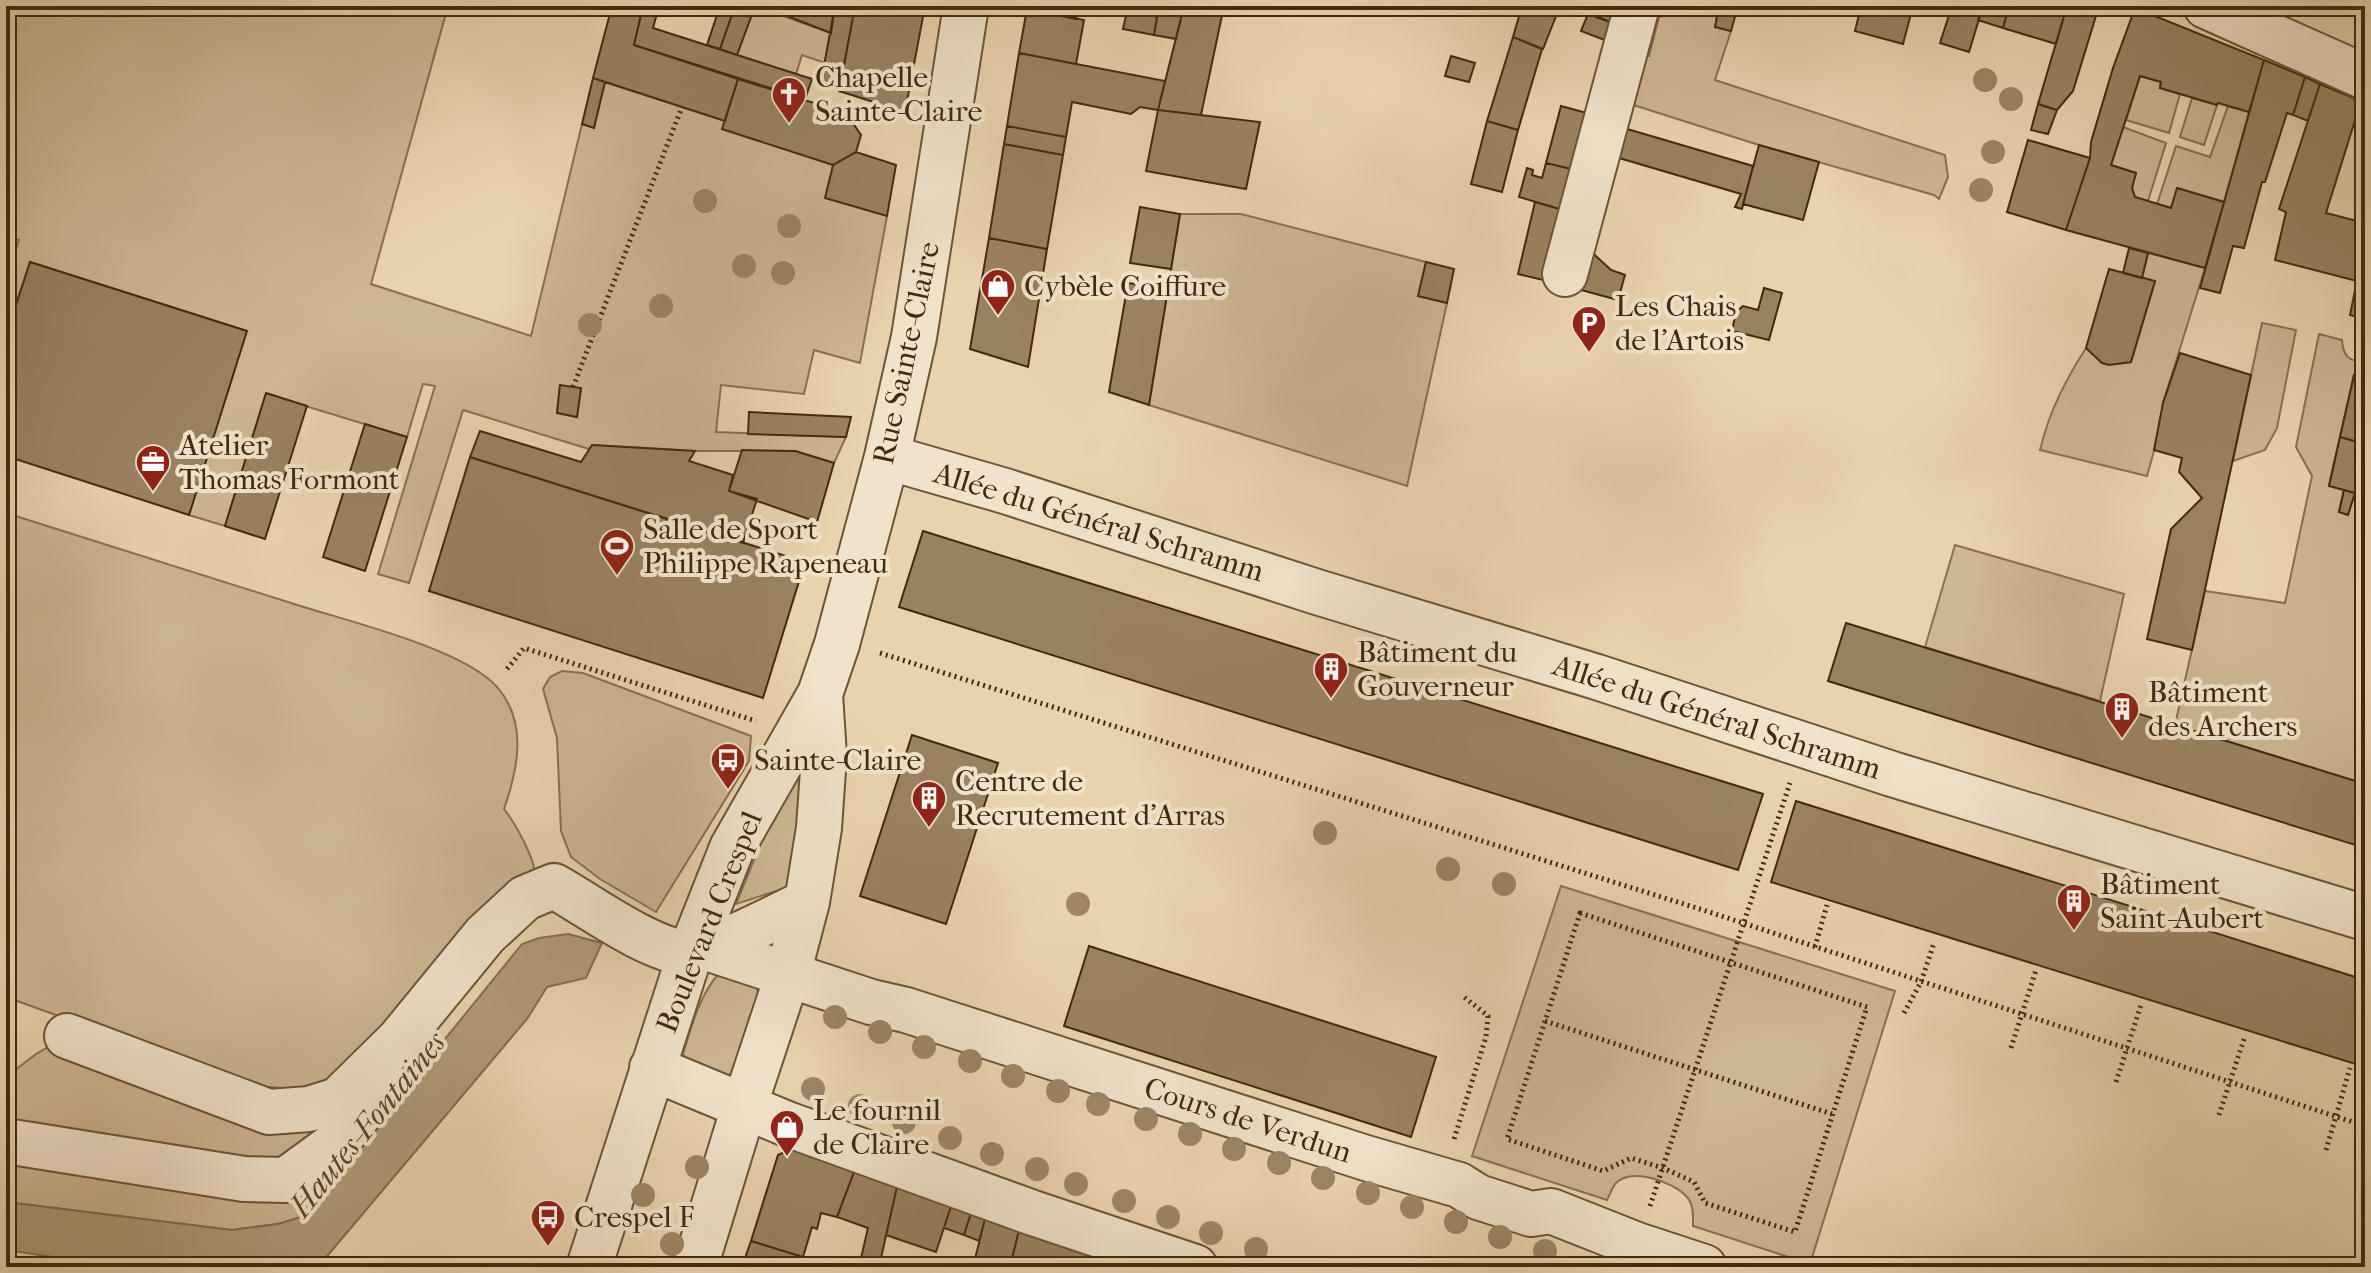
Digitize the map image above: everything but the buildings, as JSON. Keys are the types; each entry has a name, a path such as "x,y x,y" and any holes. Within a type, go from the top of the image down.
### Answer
{"street":[{"name":"Rue Sainte-Claire","path":"820,694 837,644 887,457 914,337 966,6"},
{"path":"1565,274 1637,6"},
{"path":"2206,6 2365,77"},
{"name":"Allée du Général Schramm","path":"887,457 1005,491 1907,779 2365,918"},
{"path":"695,1267 788,974 807,902 819,828 824,756 820,694"},
{"name":"Boulevard Crespel","path":"589,1267 652,1068 699,951 732,848 820,694"},
{"name":"Cours de Verdun","path":"399,1040 485,935 525,898 554,886 663,947 699,951 788,974 871,1002 906,1010 1459,1185 1478,1197 1531,1214 1551,1211 1634,1256 1704,1267"},
{"path":"699,951 807,902"},
{"path":"67,1036 269,1112 309,1109 338,1100 399,1040"},
{"path":"6,1141 244,1179 286,1180 334,1145 391,1075 399,1040"},
{"path":"652,1068 744,1107 1019,1208 1195,1267"}],"path":[{"path":"573,387 682,107"},
{"path":"507,669 524,648 749,717 796,740"},
{"path":"885,653 1743,923 2365,1126"},
{"path":"1634,1256 1803,744"},
{"path":"1815,947 1827,905"},
{"path":"1580,913 1867,1007 1795,1232 1705,1203 1694,1182 1663,1168 1631,1158 1603,1171 1507,1139 1545,1021 1580,913"},
{"path":"1904,1013 1921,982 1934,943"},
{"path":"2011,1048 2036,970"},
{"path":"1450,1149 1486,1037 1488,1016 1464,997"},
{"path":"2116,1082 2141,1005"},
{"path":"1545,1021 1832,1114"},
{"path":"2219,1115 2245,1036"},
{"path":"2326,1150 2350,1068"}],"shaded area":[{"path":"6,6 448,6 371,284 531,336 582,124 594,127 605,82 725,121 723,129 833,165 887,216 860,363 814,350 804,394 721,385 716,432 846,437 834,463 795,451 695,451 593,445 589,449 463,410 409,583 378,574 435,386 423,384 407,437 266,394 225,526 189,515 246,331 30,262 6,336 6,281 19,240 6,236","holes":["560,386 581,389 577,417 557,413"]},
{"path":"755,6 831,33 825,63 802,55 796,74 737,55"},
{"path":"1695,6 1719,6 1715,27 1731,31 1715,80 1945,155 1948,177 1939,199 1621,101 1635,52 1649,56 1659,17"},
{"path":"2140,76 2161,82 2160,88 2180,94 2169,133 2126,120"},
{"path":"2192,98 2217,105 2204,145 2180,137"},
{"path":"2228,106 2249,112 2224,202 2178,188 2171,208 2157,204 2176,146 2210,157"},
{"path":"2123,127 2166,143 2148,201 2135,197 2132,188 2136,173 2111,165"},
{"path":"1180,214 1241,214 1426,262 1418,296 1447,303 1407,486 1149,405"},
{"path":"2148,253 2205,268 2163,403 2160,429 2147,476 2040,450 2058,397 2086,348 2102,363 2131,362 2155,282 2142,278"},
{"path":"2262,323 2296,330 2277,428 2265,450 2233,461"},
{"path":"2319,334 2342,340 2348,357 2365,364 2364,377 2354,375 2329,485 2344,490 2339,511 2348,515 2365,456 2365,784 2175,725 2205,591 2285,603 2312,476 2296,447"},
{"path":"6,513 431,648 481,673 507,701 517,730 517,746 513,778 504,809 528,851 535,876 411,1001 400,1003 388,1026 336,1076 307,1088 250,1085 6,997"},
{"path":"1955,545 2124,594 2100,701 1925,647"},
{"path":"562,671 583,673 751,736 749,761 656,912 600,879 571,857 561,831 557,738 543,689 550,677"},
{"path":"799,763 801,789 795,885 736,904 777,804"},
{"path":"1561,886 1895,991 1810,1264 1693,1226 1689,1199 1672,1186 1652,1178 1623,1178 1607,1200 1472,1156"},
{"path":"568,934 602,943 586,978 547,987 527,1019 318,1267 119,1267 6,1250 6,1202 232,1230 278,1224 308,1215 522,944"},
{"path":"719,973 756,987 763,1005 746,1060 729,1075 713,1076 695,1072 683,1054 701,1001"},
{"path":"67,1036 309,1109 399,1040 438,1048 308,1215 278,1224 232,1230 6,1202 6,1077"}],"place":[{"name":"Chapelle Sainte-Claire","path":"789,125"},
{"name":"Cybèle Coiffure","path":"998,317"},
{"name":"Les Chais de l'Artois","path":"1589,354"},
{"name":"Atelier Thomas Formont","path":"153,493"},
{"name":"Salle de Sport Philippe Rapeneau","path":"617,577"},
{"name":"Bâtiment du Gouverneur","path":"1331,700"},
{"name":"Bâtiment des Archers","path":"2122,740"},
{"name":"Sainte-Claire","path":"728,791"},
{"name":"Centre de Recrutement d'Arras","path":"929,829"},
{"name":"Bâtiment Saint-Aubert","path":"2074,932"},
{"name":"Le fournil de Claire","path":"787,1158"},
{"name":"Crespel F","path":"548,1248"}],"water label":[{"name":"Hautes-Fontaines","path":"367,1124"}]}
